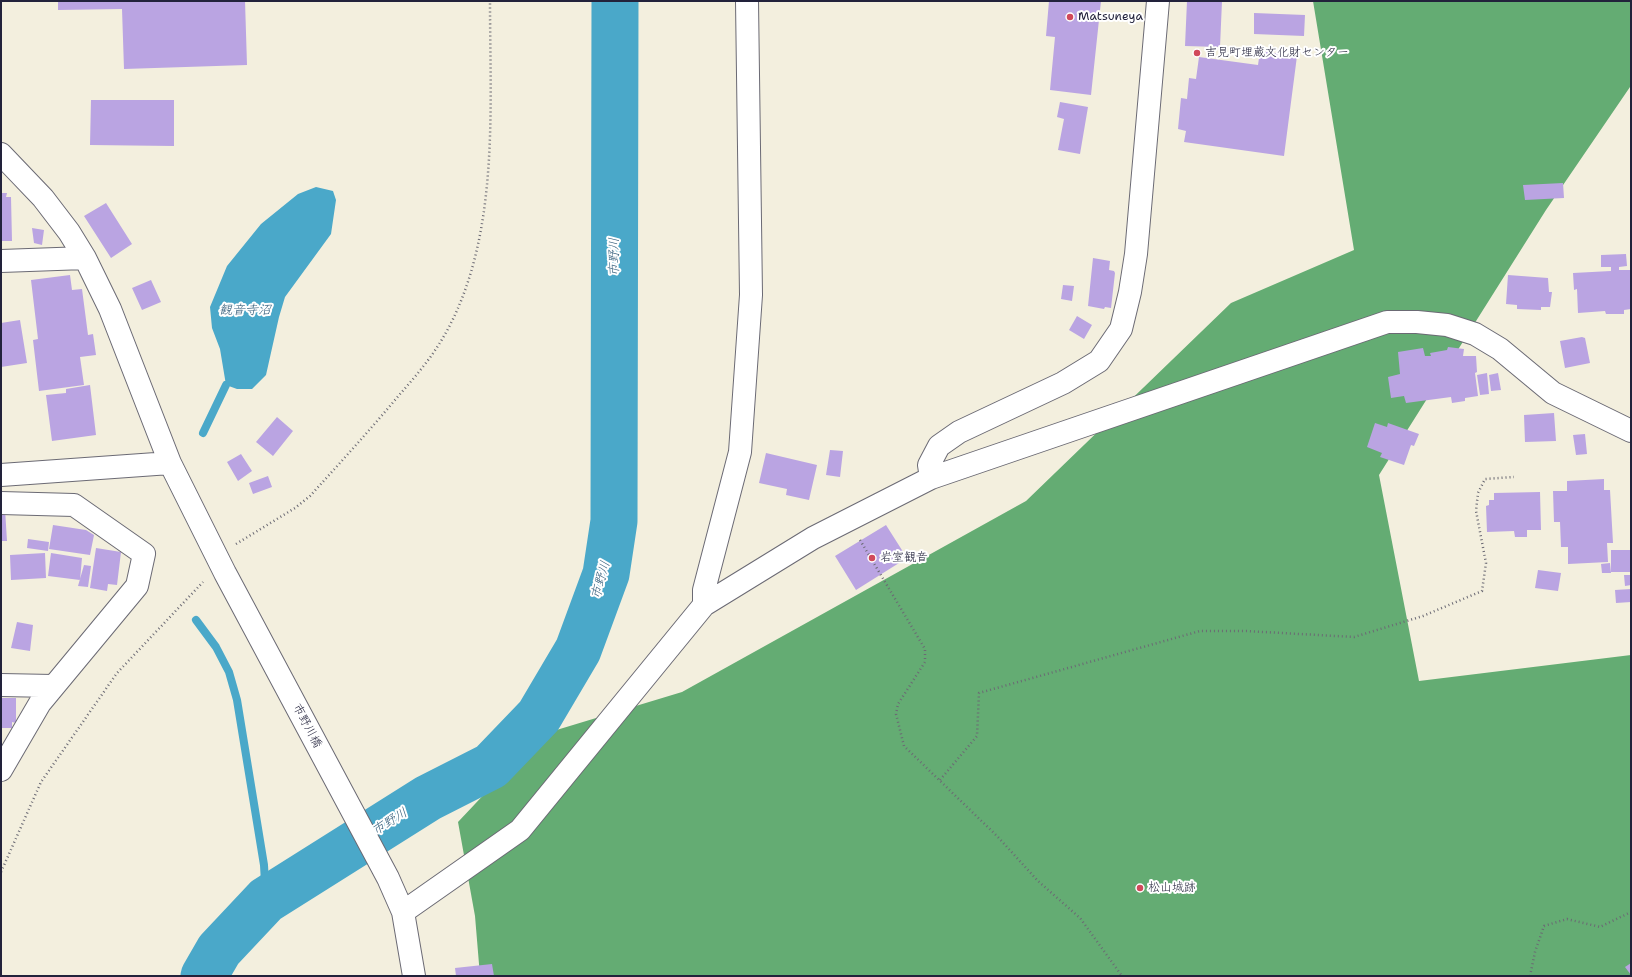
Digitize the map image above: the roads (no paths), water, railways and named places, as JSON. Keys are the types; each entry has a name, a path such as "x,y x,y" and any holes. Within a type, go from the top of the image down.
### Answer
{"street":[{"path":"704,605 704,590 740,452 750,310 747,1"},
{"path":"931,478 929,465 939,446 959,432 1063,383 1098,361 1121,328 1130,292 1136,254 1158,1"},
{"name":"市野川橋","path":"1,154 42,198 69,232 85,258 110,309 170,463 222,568 388,878 403,912 414,976"},
{"path":"1,261 85,258"},
{"path":"403,912 520,830 704,605 813,538 931,478 1387,322 1417,322 1447,325 1475,334 1500,349 1553,393 1631,431"},
{"path":"1,475 170,463"},
{"path":"1,503 74,505 144,554 137,586 40,703 1,770"},
{"path":"1,684 53,686"}],"water":[{"name":"観音寺沼","path":"316,187 333,191 336,200 331,234 285,297 266,375 252,389 237,389 226,385 220,349 212,328 210,307 227,266 261,224 298,194"}],"waterway":[{"name":"市野川","path":"204,976 219,950 266,900 428,798 491,766 539,716 578,650 606,574 614,521 615,1"},
{"path":"203,433 226,385"},
{"path":"196,620 216,647 229,672 237,700 264,865 266,900"}],"place":[{"name":"Matsuneya","path":"1070,17"},
{"name":"吉見町埋蔵文化財センター","path":"1197,53"},
{"name":"岩室観音","path":"872,558"},
{"name":"松山城跡","path":"1140,888"}]}
